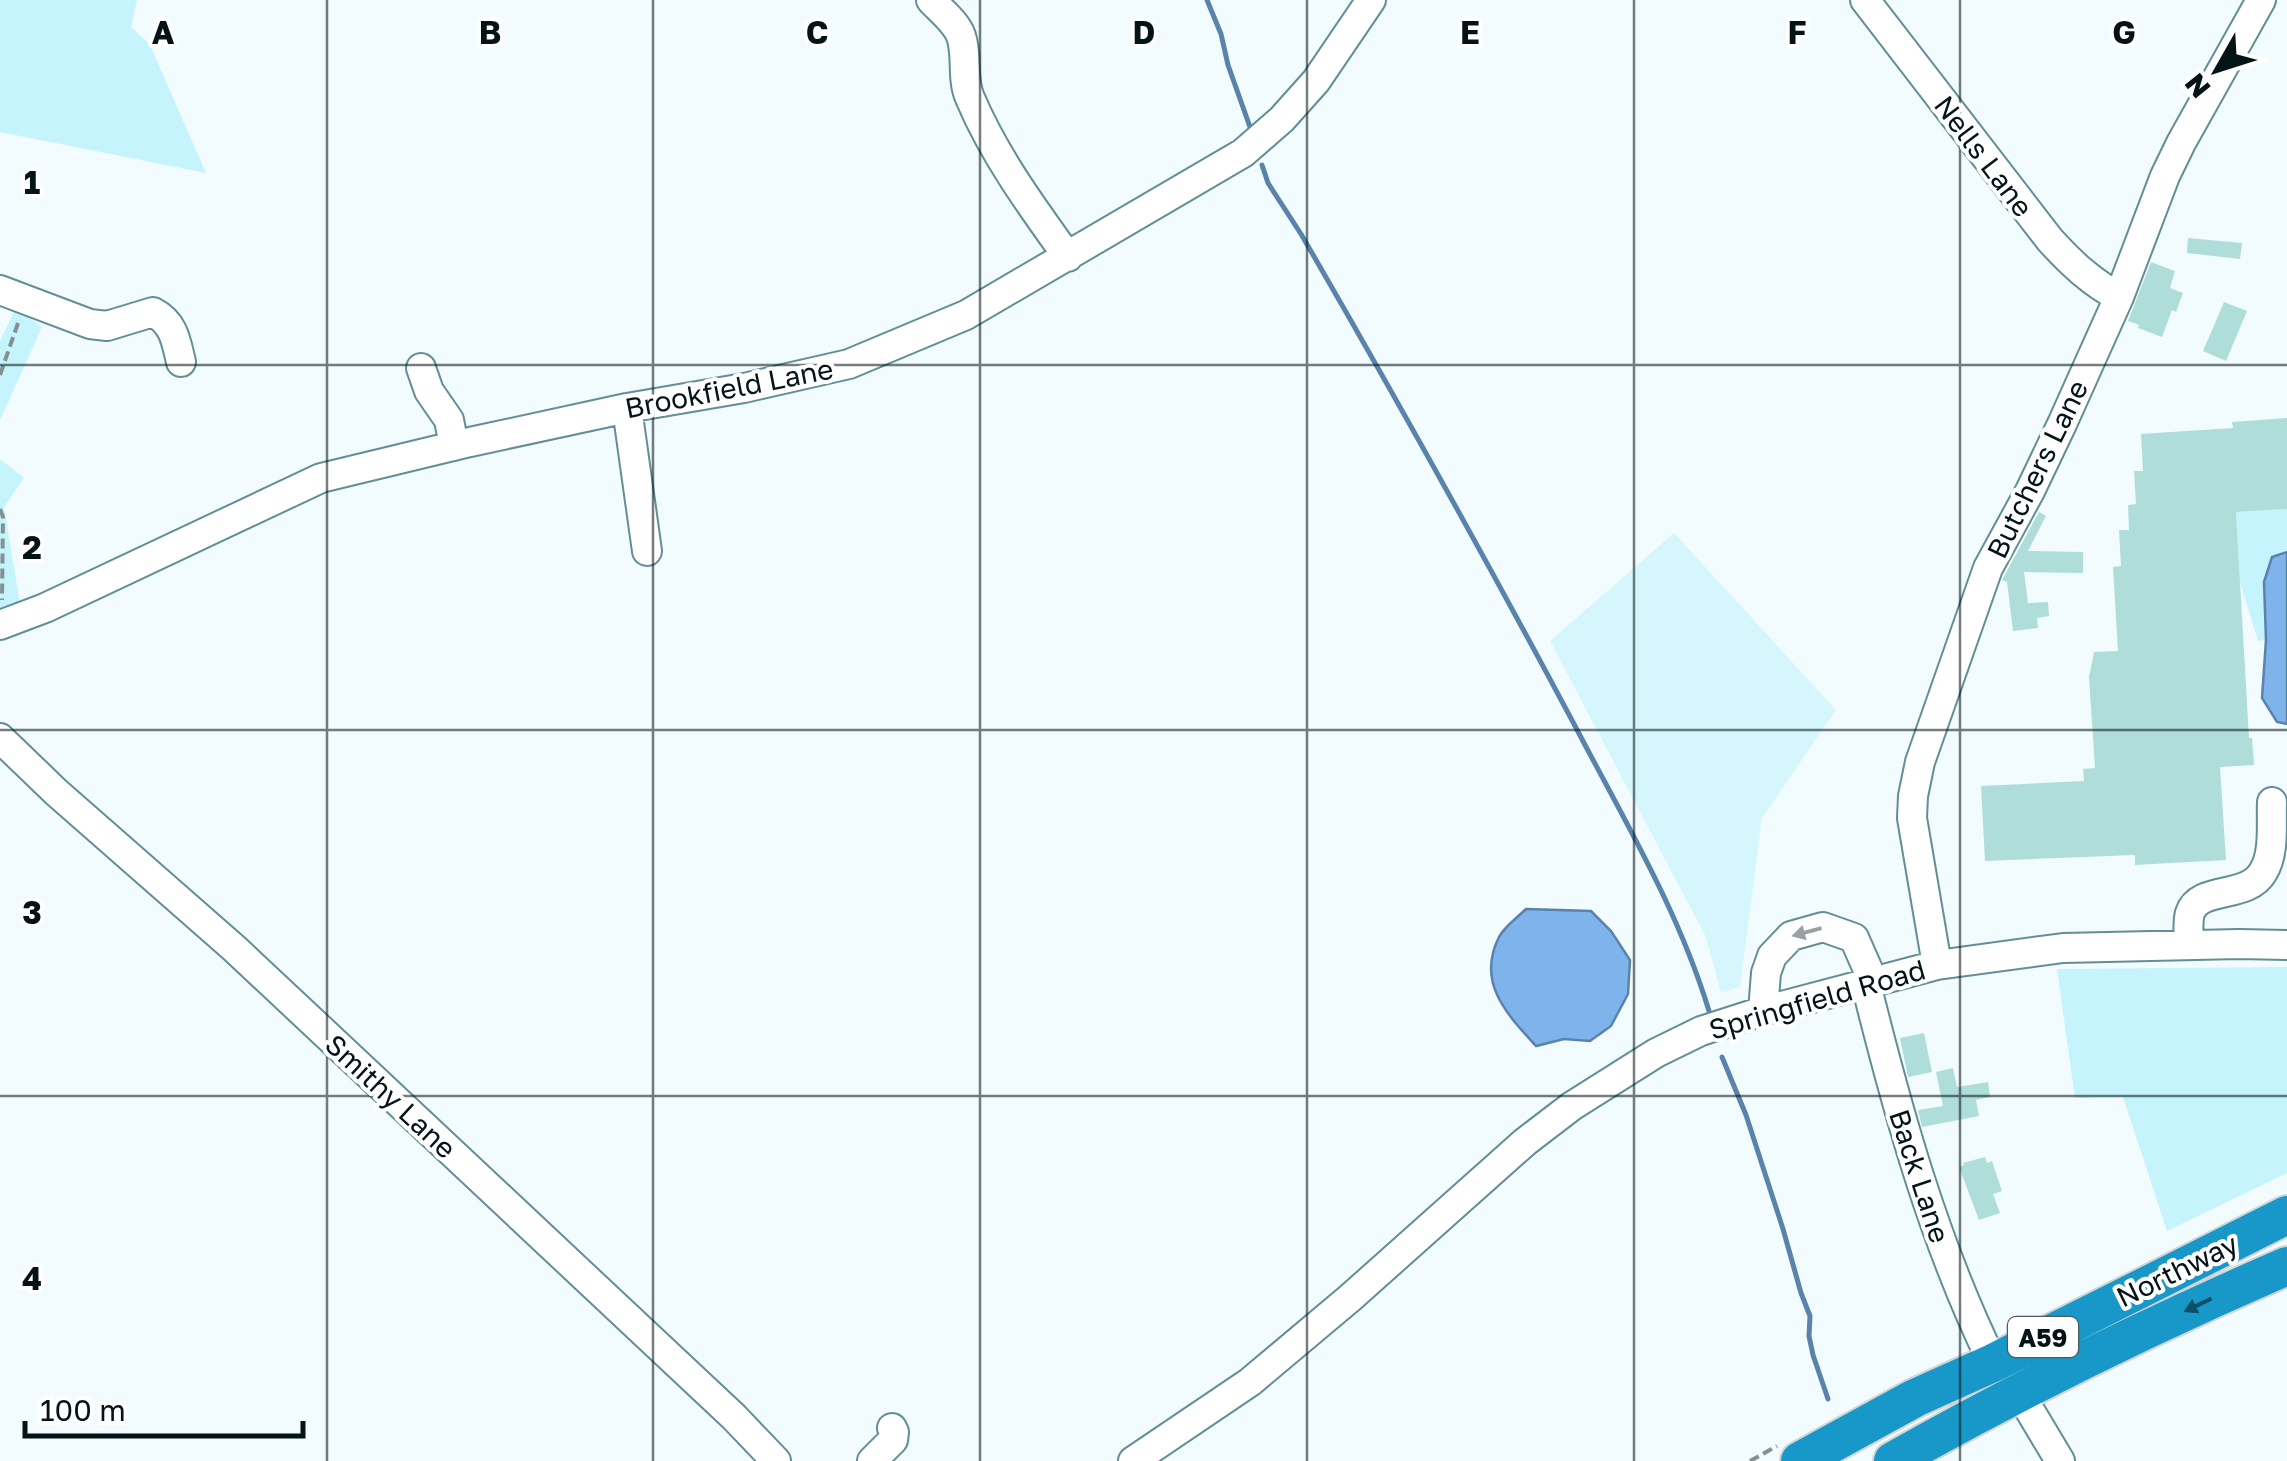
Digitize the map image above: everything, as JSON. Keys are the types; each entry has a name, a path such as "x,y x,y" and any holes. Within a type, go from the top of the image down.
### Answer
{"highway":[{"name":"Northway","path":"1800,1461 1915,1398 2287,1215"},
{"name":"Northway","path":"1892,1461 2106,1350 2287,1266"},
{"name":"A59","path":"2087,1314 2106,1350"},
{"path":"1915,1398 1936,1436"}],"street":[{"path":"931,0 958,30 968,94 989,135 1034,212 1068,258"},
{"name":"Brookfield Lane","path":"1,625 321,478 627,408 744,388 849,364 966,315 1243,154 1282,120 1316,81 1371,0"},
{"name":"Nells Lane","path":"1864,0 2050,240 2097,285 2119,297"},
{"name":"Butchers Lane","path":"1936,965 1912,818 1920,762 1988,568 2062,424 2119,297 2180,142 2262,0"},
{"path":"13,294 90,324 108,326 153,312 172,329 181,362"},
{"path":"421,368 449,420 454,446"},
{"path":"627,408 647,550"},
{"name":"Smithy Lane","path":"0,738 248,961 776,1461"},
{"path":"2189,945 2189,918 2194,905 2206,897 2244,890 2262,876 2269,860 2272,802"},
{"name":"Back Lane","path":"1763,1011 1766,974 1772,956 1790,936 1823,928 1854,938 1870,982 1892,1091 1944,1250 1993,1362"},
{"name":"Springfield Road","path":"1133,1461 1250,1382 1525,1142 1572,1106 1656,1053 1702,1031 1936,965 2063,948 2287,946"},
{"path":"2020,1394 2060,1461"},
{"path":"872,1461 893,1440 892,1428"}],"path":[{"path":"0,375 13,294"},
{"path":"0,509 1,625"}],"shaded area":[{"path":"0,0 137,0 131,27 150,45 206,173 0,132"},
{"path":"16,308 42,327 0,420 0,341"},
{"path":"0,459 24,478 4,507 20,604 0,614"},
{"path":"2287,507 2287,552 2272,557 2264,582 2266,640 2258,641 2240,582 2236,512"},
{"path":"1674,533 1836,710 1762,818 1740,987 1721,993 1706,937 1550,641"},
{"path":"2287,967 2287,1173 2167,1231 2123,1097 2075,1098 2057,969"}],"water":[{"path":"2287,552 2287,724 2277,722 2262,698 2264,582 2272,557"},
{"path":"1526,909 1591,911 1611,931 1630,960 1628,994 1611,1026 1590,1041 1564,1039 1536,1046 1498,997 1491,969 1493,954 1501,933"}],"building":[{"path":"2188,238 2242,243 2240,259 2187,253"},
{"path":"2151,262 2175,271 2170,288 2183,293 2162,337 2128,321"},
{"path":"2224,302 2247,311 2226,361 2203,351"},
{"path":"2287,418 2287,509 2236,512 2249,738 2254,765 2220,767 2226,860 2135,865 2135,855 1985,861 1981,786 2084,781 2083,769 2095,768 2089,677 2094,652 2118,651 2113,567 2121,566 2119,530 2129,530 2128,505 2136,504 2134,471 2143,471 2141,434 2233,428 2232,422"},
{"path":"2039,512 2046,516 2028,551 2083,552 2083,573 2024,572 2028,603 2048,602 2049,616 2037,618 2038,628 2013,631 2007,582 2002,580"},
{"path":"1924,1033 1932,1072 1908,1077 1900,1038"},
{"path":"1953,1068 1957,1087 1988,1082 1990,1097 1976,1100 1979,1116 1922,1127 1918,1110 1943,1106 1936,1072"},
{"path":"1985,1157 1987,1163 1992,1161 2002,1191 1993,1194 2000,1213 1979,1220 1959,1167"}],"waterway":[{"path":"1207,0 1250,127"},
{"path":"1262,165 1268,183 1301,234 1474,539 1630,829 1682,936 1709,1011"},
{"path":"1722,1057 1746,1115 1810,1316 1813,1355 1828,1399"}]}
